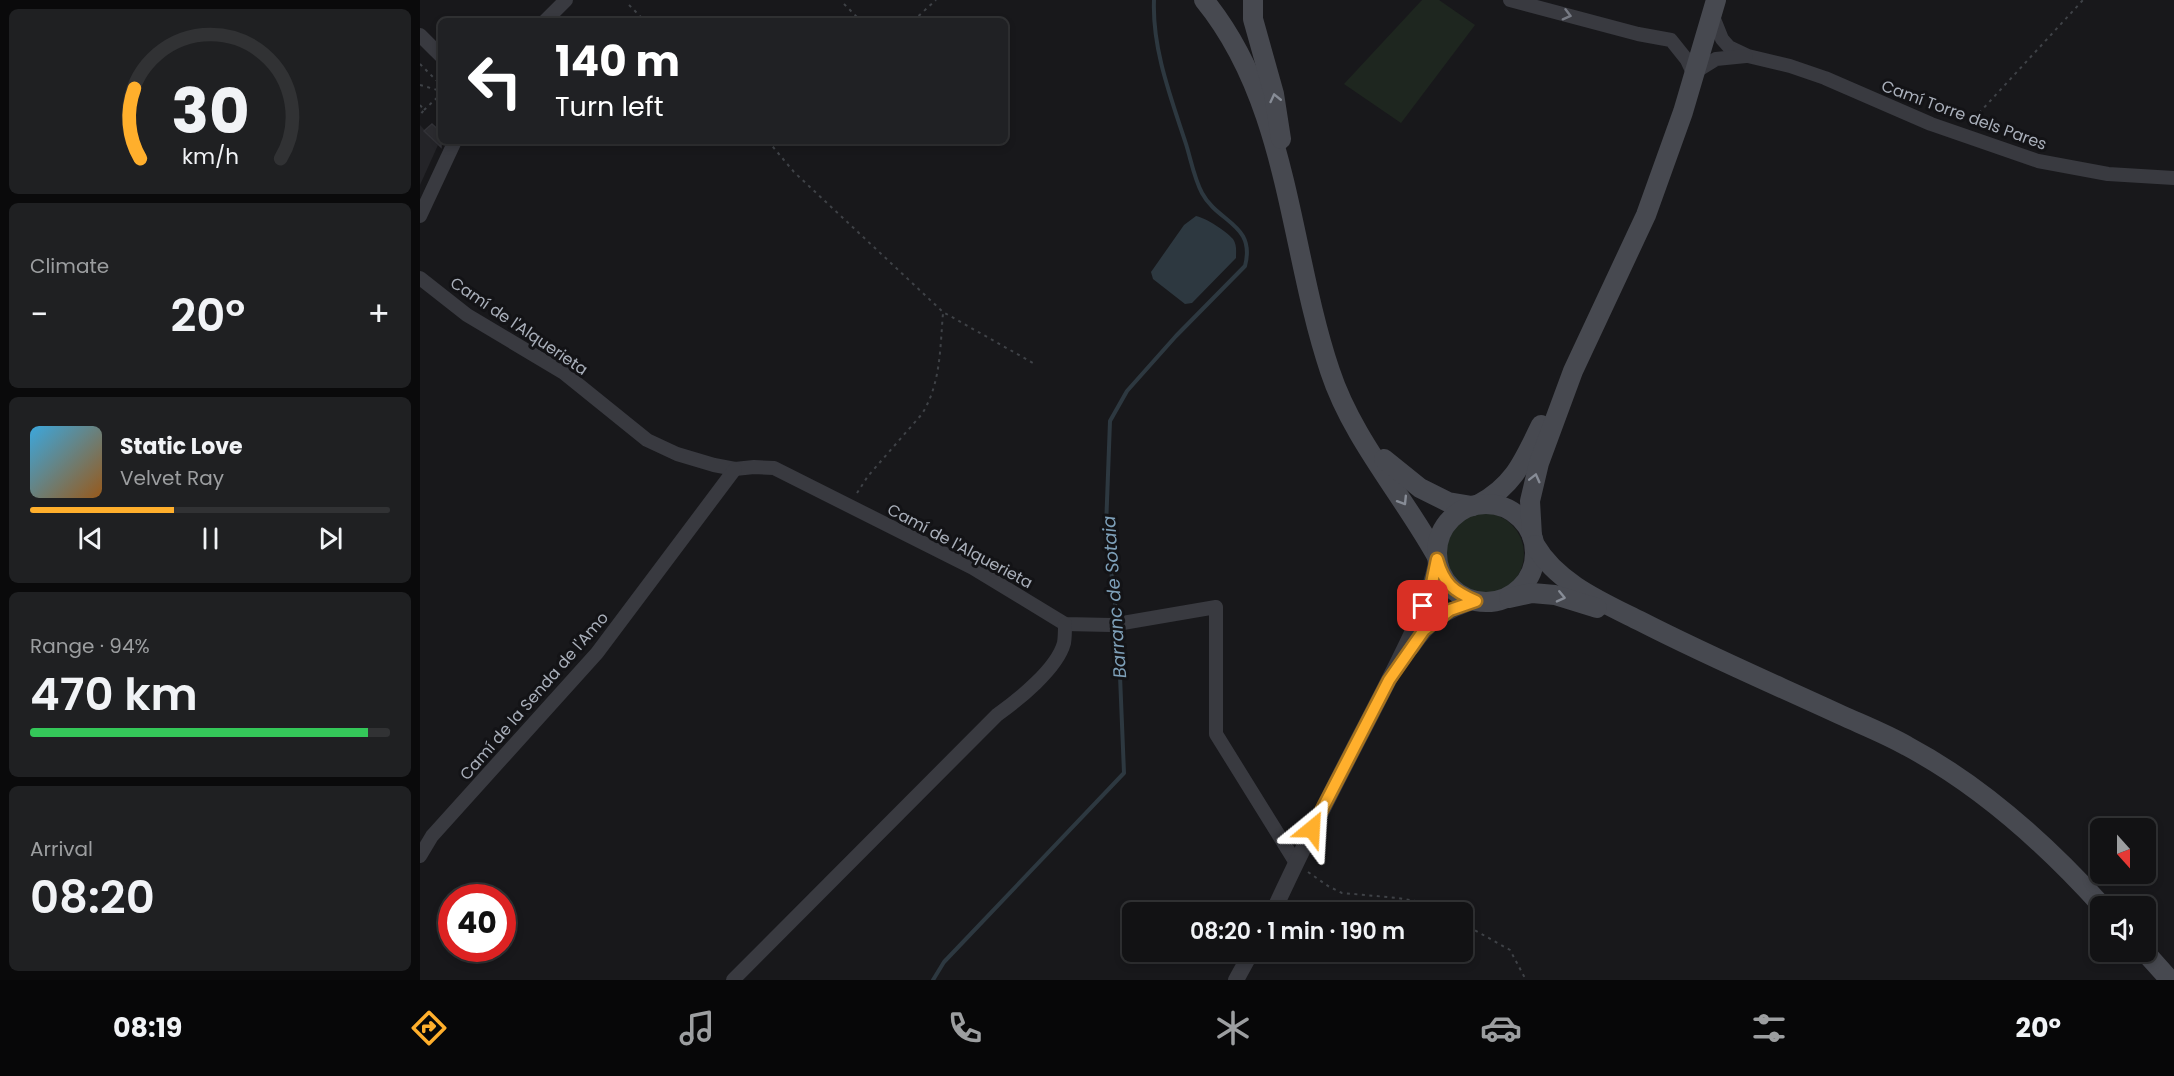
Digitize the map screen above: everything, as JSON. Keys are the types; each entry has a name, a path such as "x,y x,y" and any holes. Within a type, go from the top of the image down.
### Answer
{"main road":[{"path":"1204,0 1223,26 1247,72 1264,114 1282,177 1316,322 1330,372 1342,403 1359,435 1437,557 1442,576 1456,592 1476,601 1496,601 1532,593 1555,595 1581,602 1666,635"},
{"path":"1253,0 1253,19 1277,108 1283,153 1282,177"},
{"path":"1714,7 1683,112 1646,214 1573,371 1539,463 1530,501 1533,540 1546,561 1563,577 1589,595 1666,635 1905,745 1948,769 1990,799 2024,828 2092,896"},
{"path":"1437,557 1439,537 1448,521 1464,508 1492,497 1515,477 1545,416 1573,371"},
{"path":"1359,435 1420,489 1448,502 1498,505 1518,515 1530,529 1536,556 1529,577 1518,590 1503,599"},
{"path":"2154,962 2170,980"}],"street":[{"path":"548,18 566,0"},
{"path":"1510,0 1638,34 1671,40 1679,48 1694,74"},
{"name":"Camí Torre dels Pares","path":"1714,7 1722,39 1729,47 1748,56 1790,66 1825,78 1922,120 2038,161 2108,174 2174,178"},
{"path":"420,35 438,53"},
{"name":"Camí Torre dels Pares","path":"1694,74 1716,59 1748,56"},
{"path":"420,216 454,144"},
{"name":"Camí de l'Alquerieta","path":"420,278 467,315 564,373 647,440 693,460 735,470 754,467 774,468 973,568 1065,624"},
{"name":"Camí de la Senda de l'Amo","path":"420,856 432,836 597,653 735,470"},
{"path":"1278,902 1389,680 1431,588 1437,557"},
{"path":"1389,680 1424,630 1450,610 1476,601"},
{"path":"734,980 997,715 1023,696 1051,664 1063,645 1065,624 1111,625 1216,606 1216,734 1296,863"},
{"path":"1236,980 1246,962"}],"path":[{"path":"916,18 936,0"},
{"path":"1960,134 2083,0"},
{"path":"844,4 858,18"},
{"path":"629,5 642,18"},
{"path":"420,65 438,82"},
{"path":"420,85 438,92"},
{"path":"420,115 438,96"},
{"path":"420,105 424,110"},
{"path":"771,144 794,171 943,312 1033,363"},
{"path":"850,506 868,476 922,414 928,403 936,381 943,312"},
{"path":"1296,863 1342,893 1421,902"},
{"path":"1473,929 1510,950 1526,980"}],"shaded area":[{"path":"1422,0 1439,0 1475,25 1401,123 1344,84"},
{"path":"420,125 438,145 420,185"},
{"path":"1196,216 1216,225 1233,239 1236,246 1236,258 1192,303 1185,304 1153,279 1151,272 1184,225"},
{"path":"1483,513 1499,516 1512,525 1521,538 1524,554 1521,570 1512,583 1499,592 1483,595 1467,592 1454,583 1445,570 1442,554 1445,538 1454,525 1467,516"}],"building":[{"path":"432,124 438,129 438,144 441,144 441,147 424,131"}],"waterway":[{"name":"Barranc de Sotaia","path":"1117,620 1106,528 1110,421 1127,391 1176,336 1245,266 1247,252 1240,232 1209,203 1197,181 1159,55 1154,0"},
{"name":"Barranc de Sotaia","path":"933,980 944,962 1124,773 1118,627"}],"route":[{"path":"1312,829 1389,680 1424,630 1450,610 1476,601 1456,592 1442,576 1437,559 1431,588 1423,606"}]}
